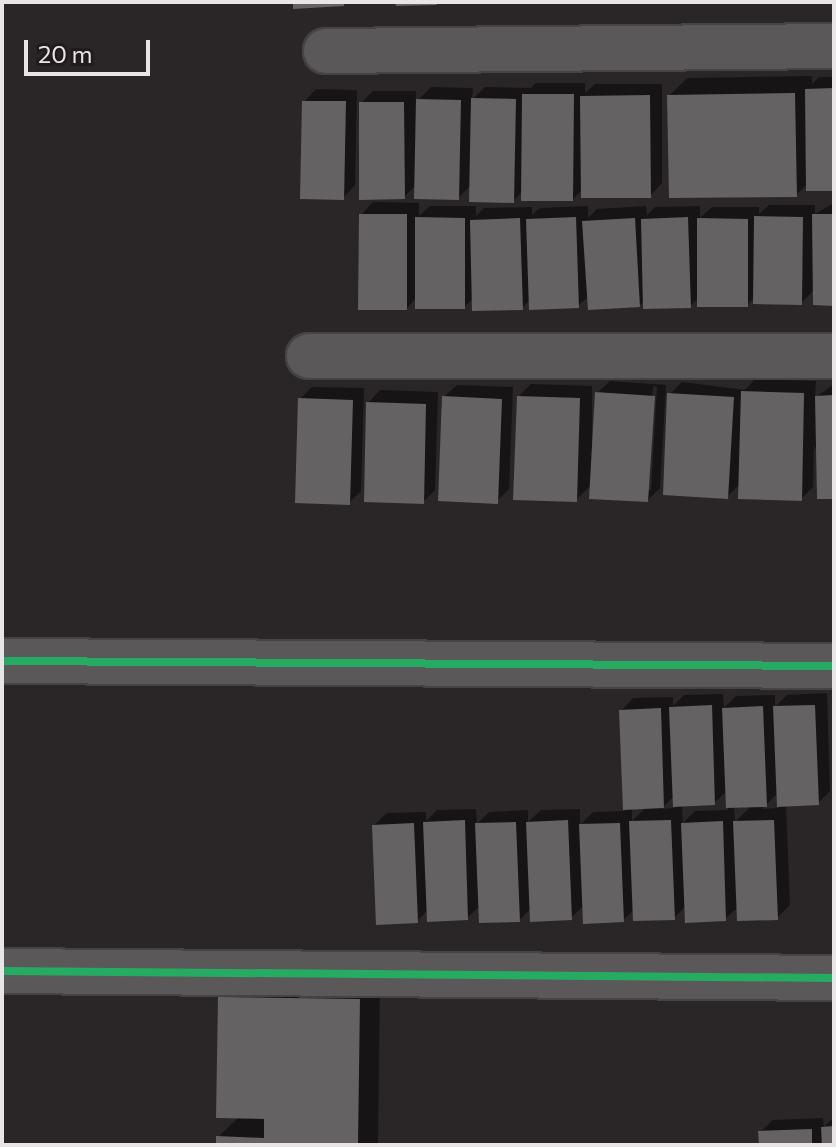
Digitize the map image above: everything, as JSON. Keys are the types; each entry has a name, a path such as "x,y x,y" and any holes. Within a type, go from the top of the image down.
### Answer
{"street":[{"path":"326,51 834,46"},
{"path":"309,356 834,356"},
{"path":"2,661 834,666"},
{"path":"2,971 834,978"}],"building":[{"path":"293,2 344,2 344,6 293,9"},
{"path":"395,2 436,2 437,5 396,6"},
{"path":"834,88 834,191 806,191 805,89"},
{"path":"795,93 797,197 669,198 667,95"},
{"path":"522,94 574,94 573,201 521,201"},
{"path":"650,95 651,198 581,198 580,96"},
{"path":"471,98 516,99 514,203 469,202"},
{"path":"416,99 461,100 459,200 414,199"},
{"path":"302,101 346,101 344,200 300,199"},
{"path":"359,102 404,102 405,199 359,200"},
{"path":"359,214 407,214 407,310 358,310"},
{"path":"812,214 834,214 834,306 813,305"},
{"path":"754,216 803,217 802,305 753,304"},
{"path":"415,217 465,218 465,309 415,309"},
{"path":"576,217 579,308 529,310 526,219"},
{"path":"688,217 691,308 643,309 641,219"},
{"path":"520,218 523,310 472,311 470,220"},
{"path":"635,218 640,307 588,310 582,221"},
{"path":"697,218 748,219 748,307 697,307"},
{"path":"741,391 804,393 802,501 738,499"},
{"path":"595,392 655,396 648,502 589,499"},
{"path":"667,393 734,397 728,499 663,495"},
{"path":"834,395 834,499 817,499 815,396"},
{"path":"442,396 502,399 498,504 438,501"},
{"path":"517,396 580,398 577,502 513,500"},
{"path":"298,398 353,400 350,505 295,503"},
{"path":"366,402 426,404 424,504 364,502"},
{"path":"712,705 715,805 673,807 669,707"},
{"path":"815,705 819,805 777,807 773,706"},
{"path":"763,706 767,807 726,808 722,708"},
{"path":"661,708 664,808 623,810 619,710"},
{"path":"465,820 468,920 427,922 423,822"},
{"path":"568,820 572,920 530,922 526,822"},
{"path":"671,820 675,920 633,921 629,821"},
{"path":"774,820 778,920 737,921 733,821"},
{"path":"723,821 726,921 685,923 681,823"},
{"path":"516,822 520,922 479,923 475,823"},
{"path":"414,823 418,923 376,925 372,825"},
{"path":"620,823 624,922 583,924 579,824"},
{"path":"218,997 360,999 358,1145 216,1145 216,1136 264,1138 264,1119 216,1118"},
{"path":"834,1126 834,1145 822,1145 821,1127"},
{"path":"812,1129 812,1145 759,1145 758,1131"}],"cycle path":[{"path":"2,661 834,666"},
{"path":"2,971 834,978"}]}
